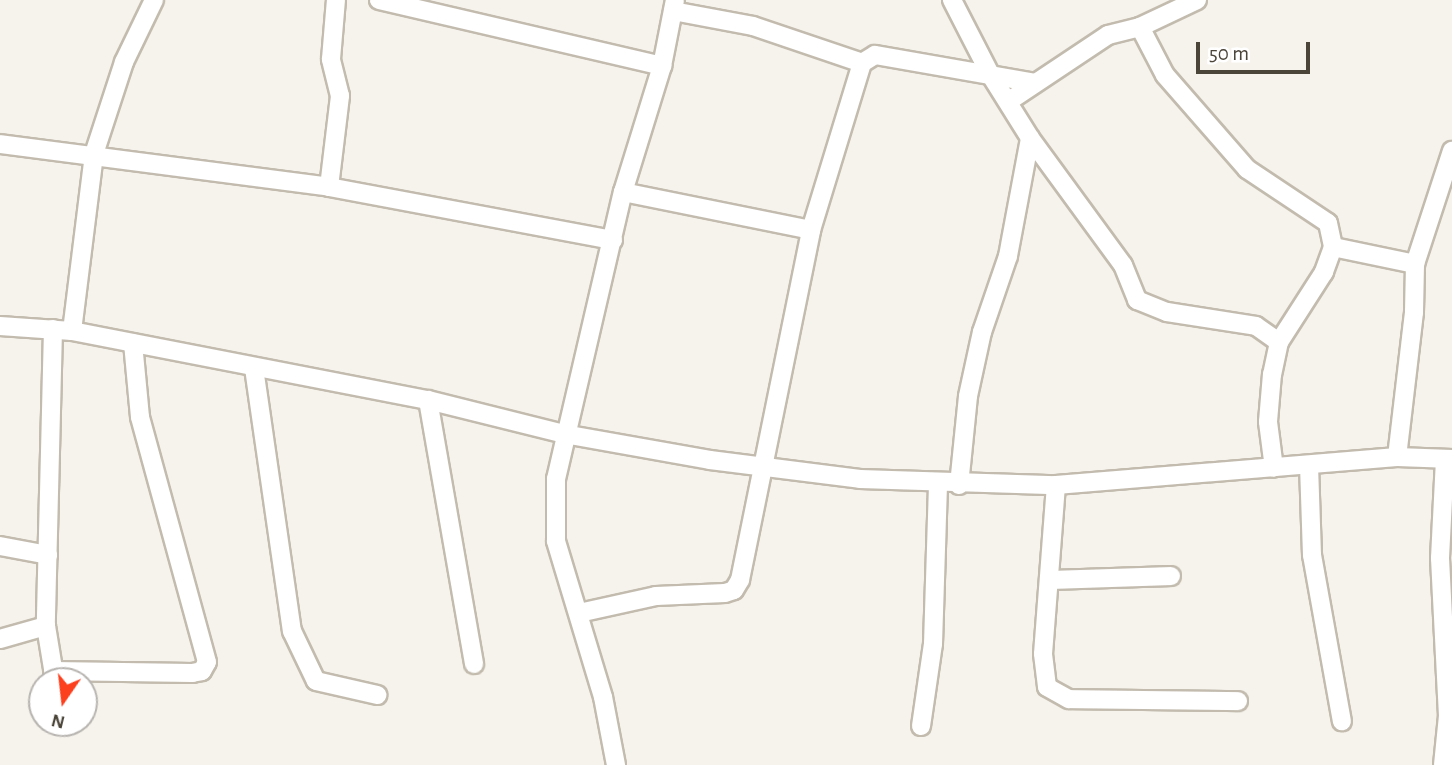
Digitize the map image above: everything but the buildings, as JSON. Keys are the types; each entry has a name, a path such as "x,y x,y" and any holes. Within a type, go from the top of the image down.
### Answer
{"street":[{"path":"72,331 94,154 124,62 154,0"},
{"path":"329,187 340,96 331,59 336,0"},
{"path":"379,0 662,66"},
{"path":"952,0 990,74 1030,138 1123,265 1137,300 1167,312 1256,326 1279,342"},
{"path":"1009,101 1108,35 1140,27 1197,0"},
{"path":"616,765 603,697 556,541 556,479 564,434 623,192 662,66 674,6 753,26 862,63"},
{"path":"1140,27 1165,75 1238,158 1328,223 1333,247 1324,272 1279,342 1268,422 1274,468"},
{"path":"579,613 656,596 734,590 740,580 751,511 765,467 811,230 862,63 875,55 1035,83"},
{"path":"959,485 968,396 982,332 1008,256 1016,192 1030,138"},
{"path":"0,144 94,154 329,187 613,240"},
{"path":"1397,457 1415,312 1415,264 1452,151"},
{"path":"623,192 811,230"},
{"path":"1333,247 1415,264"},
{"path":"0,326 72,331 428,400 564,434 765,467 938,484 1056,485 1397,457 1449,459 1440,558 1448,716 1443,765"},
{"path":"53,329 46,626 53,667"},
{"path":"98,675 192,673 202,671 206,662 140,417 133,343"},
{"path":"254,368 292,631 316,681 377,695"},
{"path":"428,400 474,664"},
{"path":"1309,465 1312,555 1342,721"},
{"path":"921,726 933,644 938,484"},
{"path":"1056,485 1052,580 1043,654 1047,687 1069,699 1238,701"},
{"path":"0,545 48,555"},
{"path":"1052,580 1171,576"},
{"path":"0,639 46,626"}]}
